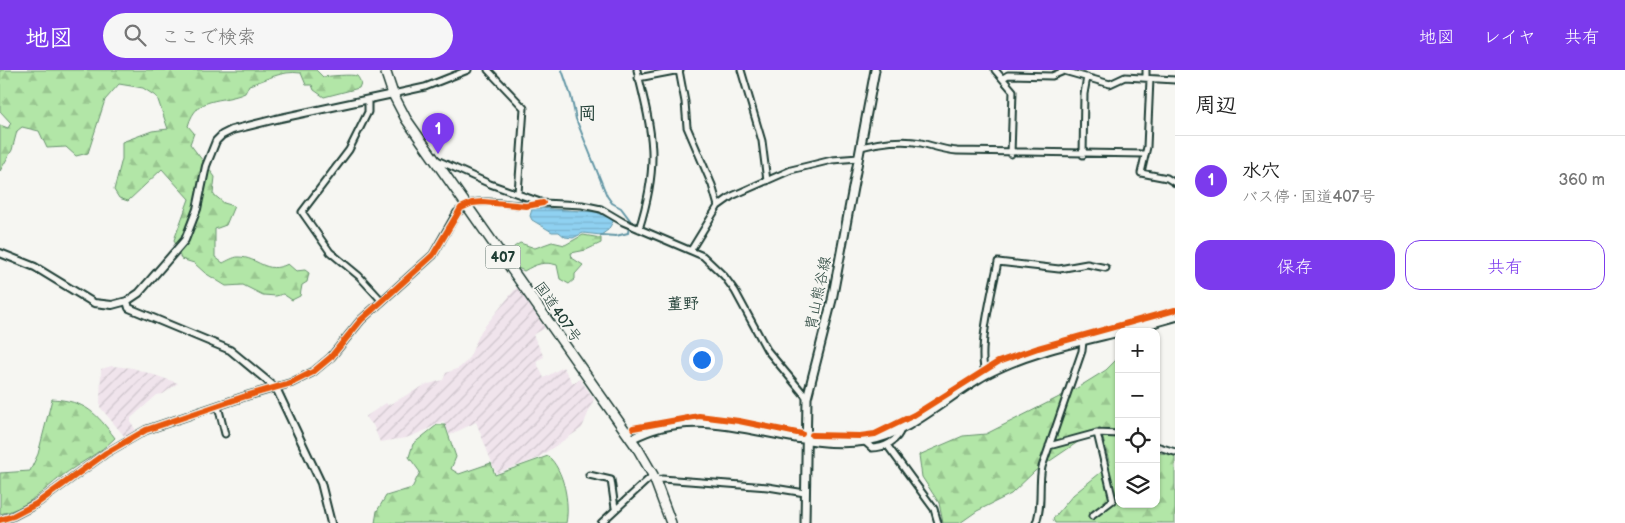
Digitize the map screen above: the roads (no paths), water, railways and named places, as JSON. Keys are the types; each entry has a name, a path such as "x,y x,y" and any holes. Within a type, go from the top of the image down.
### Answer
{"highway":[{"name":"国道407号","path":"385,70 393,94 406,119 631,439 654,478 671,523"}],"main road":[{"name":"胄山熊谷線","path":"804,523 807,398 832,300 875,70"},
{"path":"1135,328 1175,317"},
{"path":"631,439 657,428 701,422 723,424 807,440 864,441 889,435 901,429 986,374 1022,359 1115,333"}],"street":[{"path":"0,253 35,267 94,303 112,305 127,301 139,293 185,240 197,209 206,166 216,141 222,135 232,130 276,119 425,87 468,70"},
{"path":"488,70 524,108 518,192"},
{"path":"636,70 650,125 653,149 651,181 639,229"},
{"path":"638,78 679,70 687,127 712,185 718,206"},
{"path":"741,70 762,141 766,181"},
{"path":"995,70 1013,91 1011,154"},
{"path":"1146,70 1148,78 1148,147 1144,154 1141,173 1167,178 1175,183"},
{"path":"1003,78 1008,75 1052,76 1064,71 1110,84 1121,78 1175,80"},
{"path":"1083,154 1084,94 1087,77"},
{"path":"368,100 367,116 349,150 302,212 330,252 359,276 382,301"},
{"path":"861,147 887,142 920,143 936,148 957,151 1011,154 1144,154"},
{"path":"432,158 490,184 518,192 543,203"},
{"path":"691,250 718,206 732,196 791,170 810,164 858,158"},
{"path":"0,520 13,516 36,504 106,453 146,430 301,379 321,366 331,357 361,320 433,255 457,213 466,206 483,202 526,206 543,203 590,206 639,229 691,250 712,264 724,276 746,309 767,350 807,398"},
{"path":"986,374 984,366 984,338 998,262 1059,269 1087,264 1106,268"},
{"path":"127,301 130,308 230,350 276,388 321,483 330,523"},
{"path":"1036,523 1041,505 1038,485 1042,468 1082,350 1083,341"},
{"path":"218,406 225,434"},
{"path":"864,441 872,448 880,448 898,436 901,429"},
{"path":"1050,446 1097,433 1115,434"},
{"path":"1092,516 1113,500 1097,433"},
{"path":"887,445 934,509 938,523"},
{"path":"1160,447 1175,452"},
{"path":"589,475 611,480 615,508"},
{"path":"601,523 615,508 654,478 768,487 806,493"}],"water":[{"path":"532,209 596,212 614,220 608,230 601,235 583,233 573,238 565,237 559,232 552,232 532,220 530,216"}],"waterway":[{"path":"562,70 571,96 576,119 607,196 612,203 621,208 630,220 628,233 616,236 601,235"}],"place":[{"name":"水穴","path":"438,154"}],"district":[{"name":"岡","path":"587,113"},
{"name":"董野","path":"683,303"}]}
